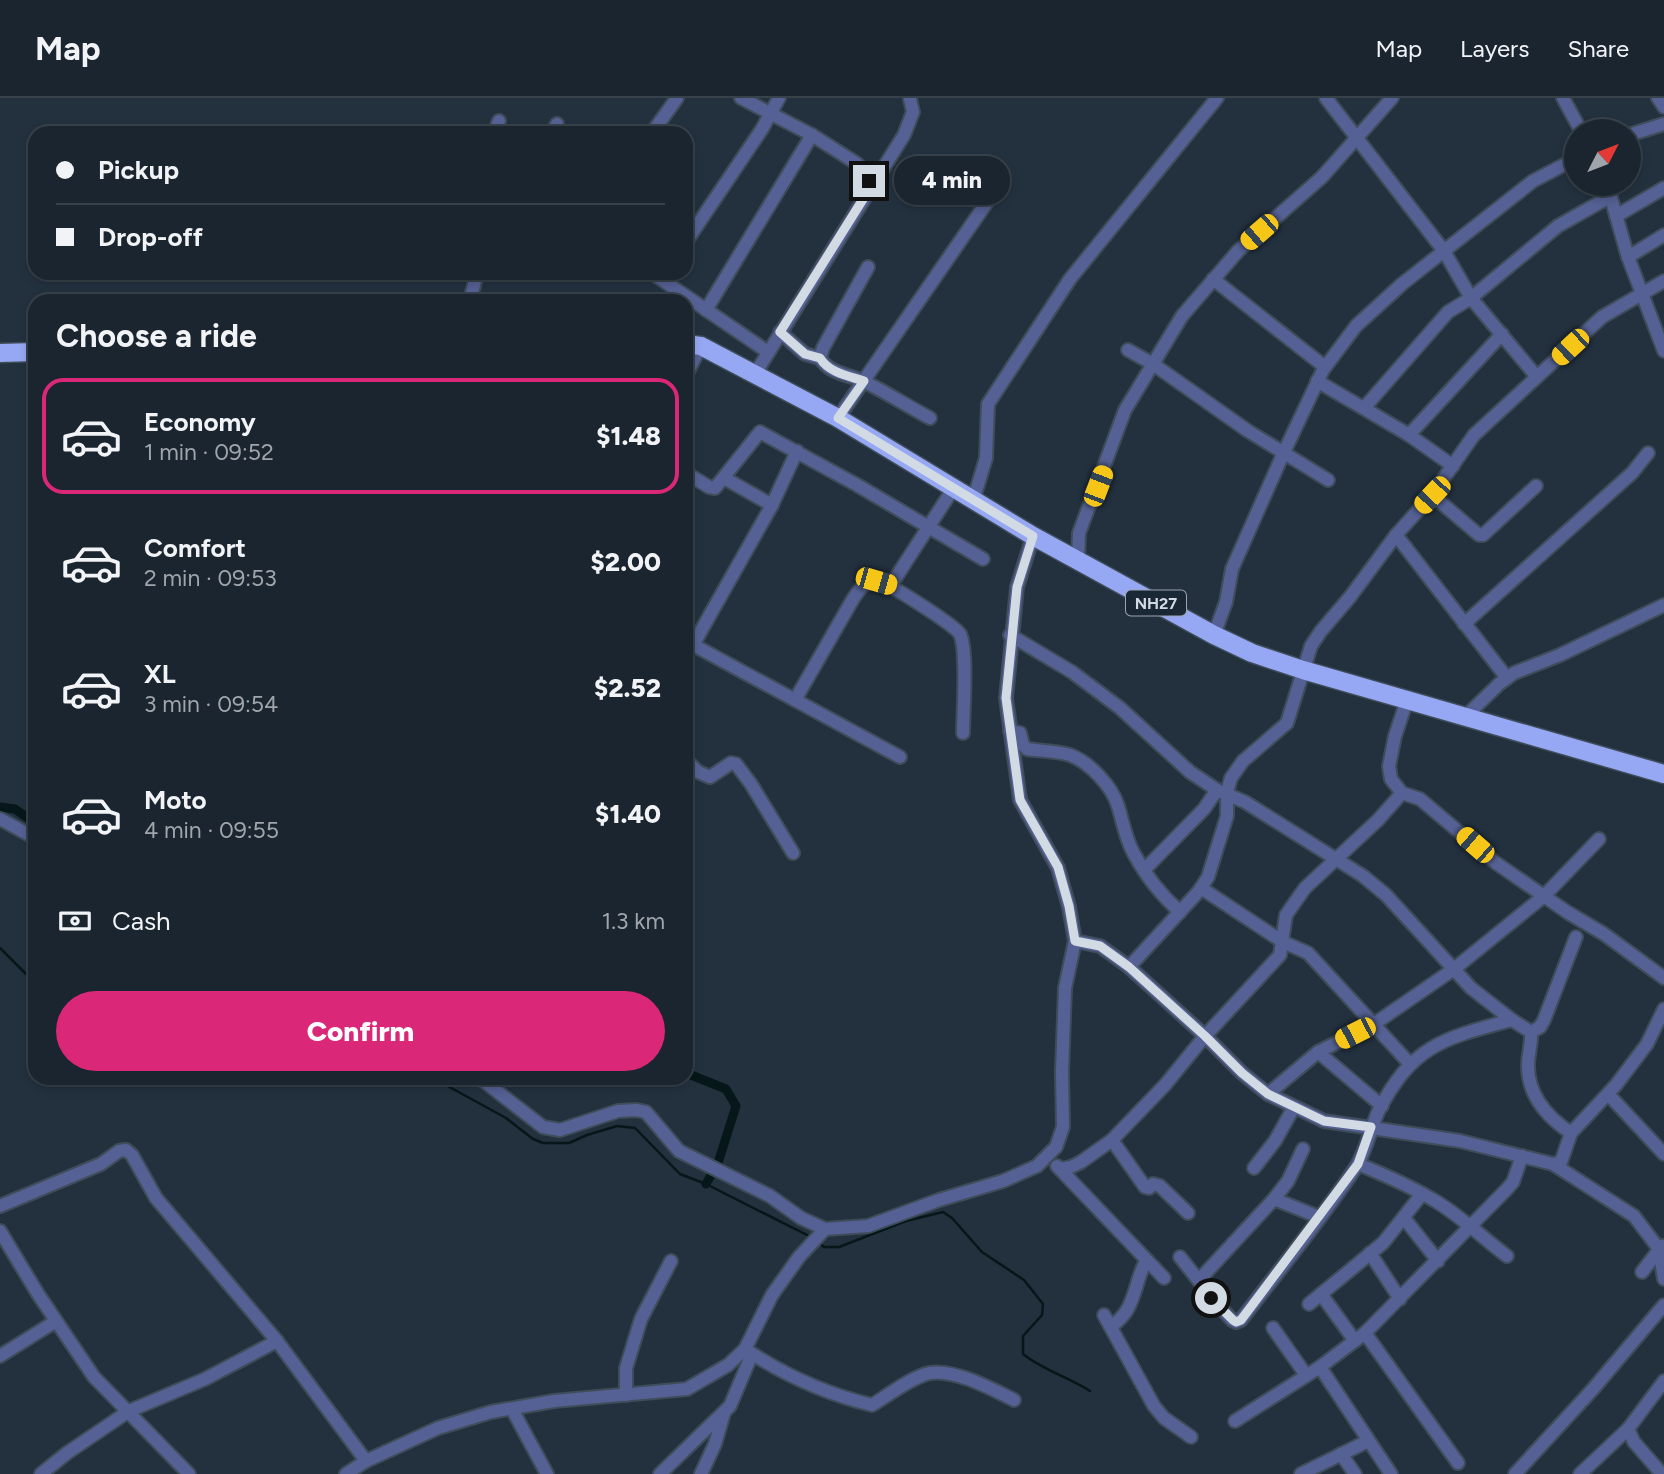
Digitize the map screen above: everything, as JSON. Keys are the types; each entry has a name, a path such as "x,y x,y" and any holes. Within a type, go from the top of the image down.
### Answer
{"highway":[{"name":"NH27","path":"694,345 838,418 1033,536 1252,653 1664,774"},
{"path":"0,353 28,352"}],"street":[{"path":"657,126 677,98"},
{"path":"741,98 812,135 864,169 870,188"},
{"path":"693,231 779,98"},
{"path":"973,501 986,458 988,404 1070,279 1217,98"},
{"path":"1326,98 1444,251 1471,298 1537,377"},
{"path":"1078,560 1079,533 1125,410 1182,316 1238,251 1322,177 1392,98"},
{"path":"1563,98 1574,119"},
{"path":"1658,98 1664,107"},
{"path":"755,374 904,135 913,112 910,99"},
{"path":"1642,131 1664,124"},
{"path":"706,310 812,135"},
{"path":"1214,635 1226,601 1233,569 1325,366 1356,326 1402,284 1533,181 1564,165"},
{"path":"1616,216 1664,188"},
{"path":"838,418 993,192"},
{"path":"1364,408 1448,312 1471,298 1558,226 1600,196"},
{"path":"1611,196 1628,257 1664,351"},
{"path":"1628,257 1664,235"},
{"path":"820,358 822,348 868,268"},
{"path":"1213,279 1325,366"},
{"path":"671,280 687,294"},
{"path":"1144,870 1222,791 1243,761 1287,723 1311,646 1396,535 1432,495 1474,435 1602,317 1664,281"},
{"path":"693,299 768,352"},
{"path":"780,332 805,354 820,358 836,372 864,381 930,418"},
{"path":"1409,435 1502,334"},
{"path":"1128,350 1153,364 1248,431 1328,480"},
{"path":"1317,381 1409,435 1453,466"},
{"path":"693,477 713,488 760,432 983,559"},
{"path":"693,638 772,505 797,451"},
{"path":"1464,624 1632,473 1648,453"},
{"path":"724,478 772,505"},
{"path":"1432,495 1479,535 1483,535 1536,486"},
{"path":"891,585 953,489"},
{"path":"1396,535 1507,678"},
{"path":"660,1474 730,1406 748,1351 772,1295 821,1232 868,1226 939,1200 1003,1181 1037,1166 1056,1147 1063,1127 1065,988 1075,941 1058,867 1020,800 1006,698 1010,635 1017,587 1033,536"},
{"path":"795,700 861,587 876,581 891,585 948,623 961,636 963,733"},
{"path":"1465,717 1507,678 1664,605"},
{"path":"1010,635 1072,672 1120,708 1190,772 1335,858 1386,895 1471,988 1531,1032"},
{"path":"693,645 900,757"},
{"path":"1407,700 1395,736 1389,766 1391,779 1402,793 1420,799 1433,808 1496,863 1604,934 1664,978"},
{"path":"1010,731 1020,733 1023,746 1027,749 1071,755 1088,766 1108,786 1118,804 1122,827 1132,851 1162,896 1180,912"},
{"path":"693,767 710,777 731,763 736,764 793,853"},
{"path":"1129,967 1208,877 1227,816 1222,791"},
{"path":"1060,1169 1081,1163 1112,1140 1165,1085 1205,1036 1280,955 1286,915 1305,888 1378,820 1402,793"},
{"path":"0,819 28,834"},
{"path":"1268,1094 1318,1052 1374,1024 1454,969 1544,896 1599,839"},
{"path":"1201,888 1283,942 1308,953 1410,1065"},
{"path":"1531,1032 1540,1027 1544,1020 1576,937"},
{"path":"1075,941 1100,946 1129,967 1268,1094 1324,1121 1460,1141 1553,1164 1634,1216 1661,1246 1664,1279"},
{"path":"1553,1164 1561,1162 1571,1133 1608,1094 1647,1044 1659,1034 1664,1009"},
{"path":"1180,1257 1200,1279 1211,1298 1238,1322 1358,1164 1371,1127 1382,1106 1410,1065 1443,1040 1512,1020"},
{"path":"1531,1032 1528,1066 1533,1095 1557,1123 1571,1133"},
{"path":"1318,1052 1382,1106"},
{"path":"489,1085 543,1127 560,1130 618,1111 646,1112 679,1151 770,1196 821,1232"},
{"path":"1608,1094 1664,1154"},
{"path":"1254,1168 1275,1141 1294,1107"},
{"path":"1112,1140 1145,1186 1160,1186 1188,1213"},
{"path":"1200,1279 1274,1199 1288,1181 1303,1149"},
{"path":"0,1206 101,1164 119,1151 126,1150 132,1155 156,1198 277,1341 366,1461"},
{"path":"1048,1155 1164,1279"},
{"path":"1235,1421 1320,1367 1360,1337 1472,1227 1513,1182 1522,1156"},
{"path":"1358,1164 1422,1194 1472,1227 1507,1256"},
{"path":"1309,1304 1383,1243 1422,1194"},
{"path":"1274,1199 1319,1217"},
{"path":"1404,1218 1438,1261"},
{"path":"0,1231 94,1377 189,1474"},
{"path":"1642,1272 1661,1246"},
{"path":"1370,1253 1400,1299"},
{"path":"626,1395 626,1368 641,1319 671,1261"},
{"path":"1146,1261 1138,1274 1125,1314 1107,1321 1154,1406 1164,1418 1191,1437"},
{"path":"1321,1294 1360,1337 1458,1463"},
{"path":"1515,1474 1593,1389 1664,1305"},
{"path":"0,1356 56,1321"},
{"path":"1273,1328 1306,1376"},
{"path":"41,1474 129,1411 205,1379 277,1341"},
{"path":"346,1474 366,1461 438,1428 491,1412 554,1401 687,1389 748,1351"},
{"path":"748,1351 772,1367 838,1397 872,1405 930,1373 946,1374 983,1384 1014,1400"},
{"path":"1320,1367 1391,1474"},
{"path":"1580,1474 1628,1429 1664,1381"},
{"path":"512,1409 547,1474"},
{"path":"701,1474 715,1444 724,1413"},
{"path":"1628,1429 1634,1442 1662,1474"},
{"path":"1301,1474 1368,1441"},
{"path":"1341,1454 1355,1474"}],"waterway":[{"path":"0,807 15,809 28,818"},
{"path":"0,948 28,975"},
{"path":"693,1076 726,1089 736,1106 718,1163 706,1184"},
{"path":"446,1085 506,1118 533,1139 543,1143 569,1143 617,1126 635,1128 680,1174 706,1184 811,1237"},
{"path":"819,1243 824,1247 839,1247 906,1221 943,1212 952,1218 982,1252 1024,1280 1043,1304 1042,1315 1023,1336 1023,1354 1090,1391"}],"route":[{"path":"869,181 870,188 780,332 805,354 820,358 836,372 864,381 838,418 1033,536 1017,587 1010,635 1006,698 1020,800 1058,867 1075,941 1100,946 1129,967 1268,1094 1324,1121 1371,1127 1358,1164 1241,1320 1233,1320 1211,1298"}]}
